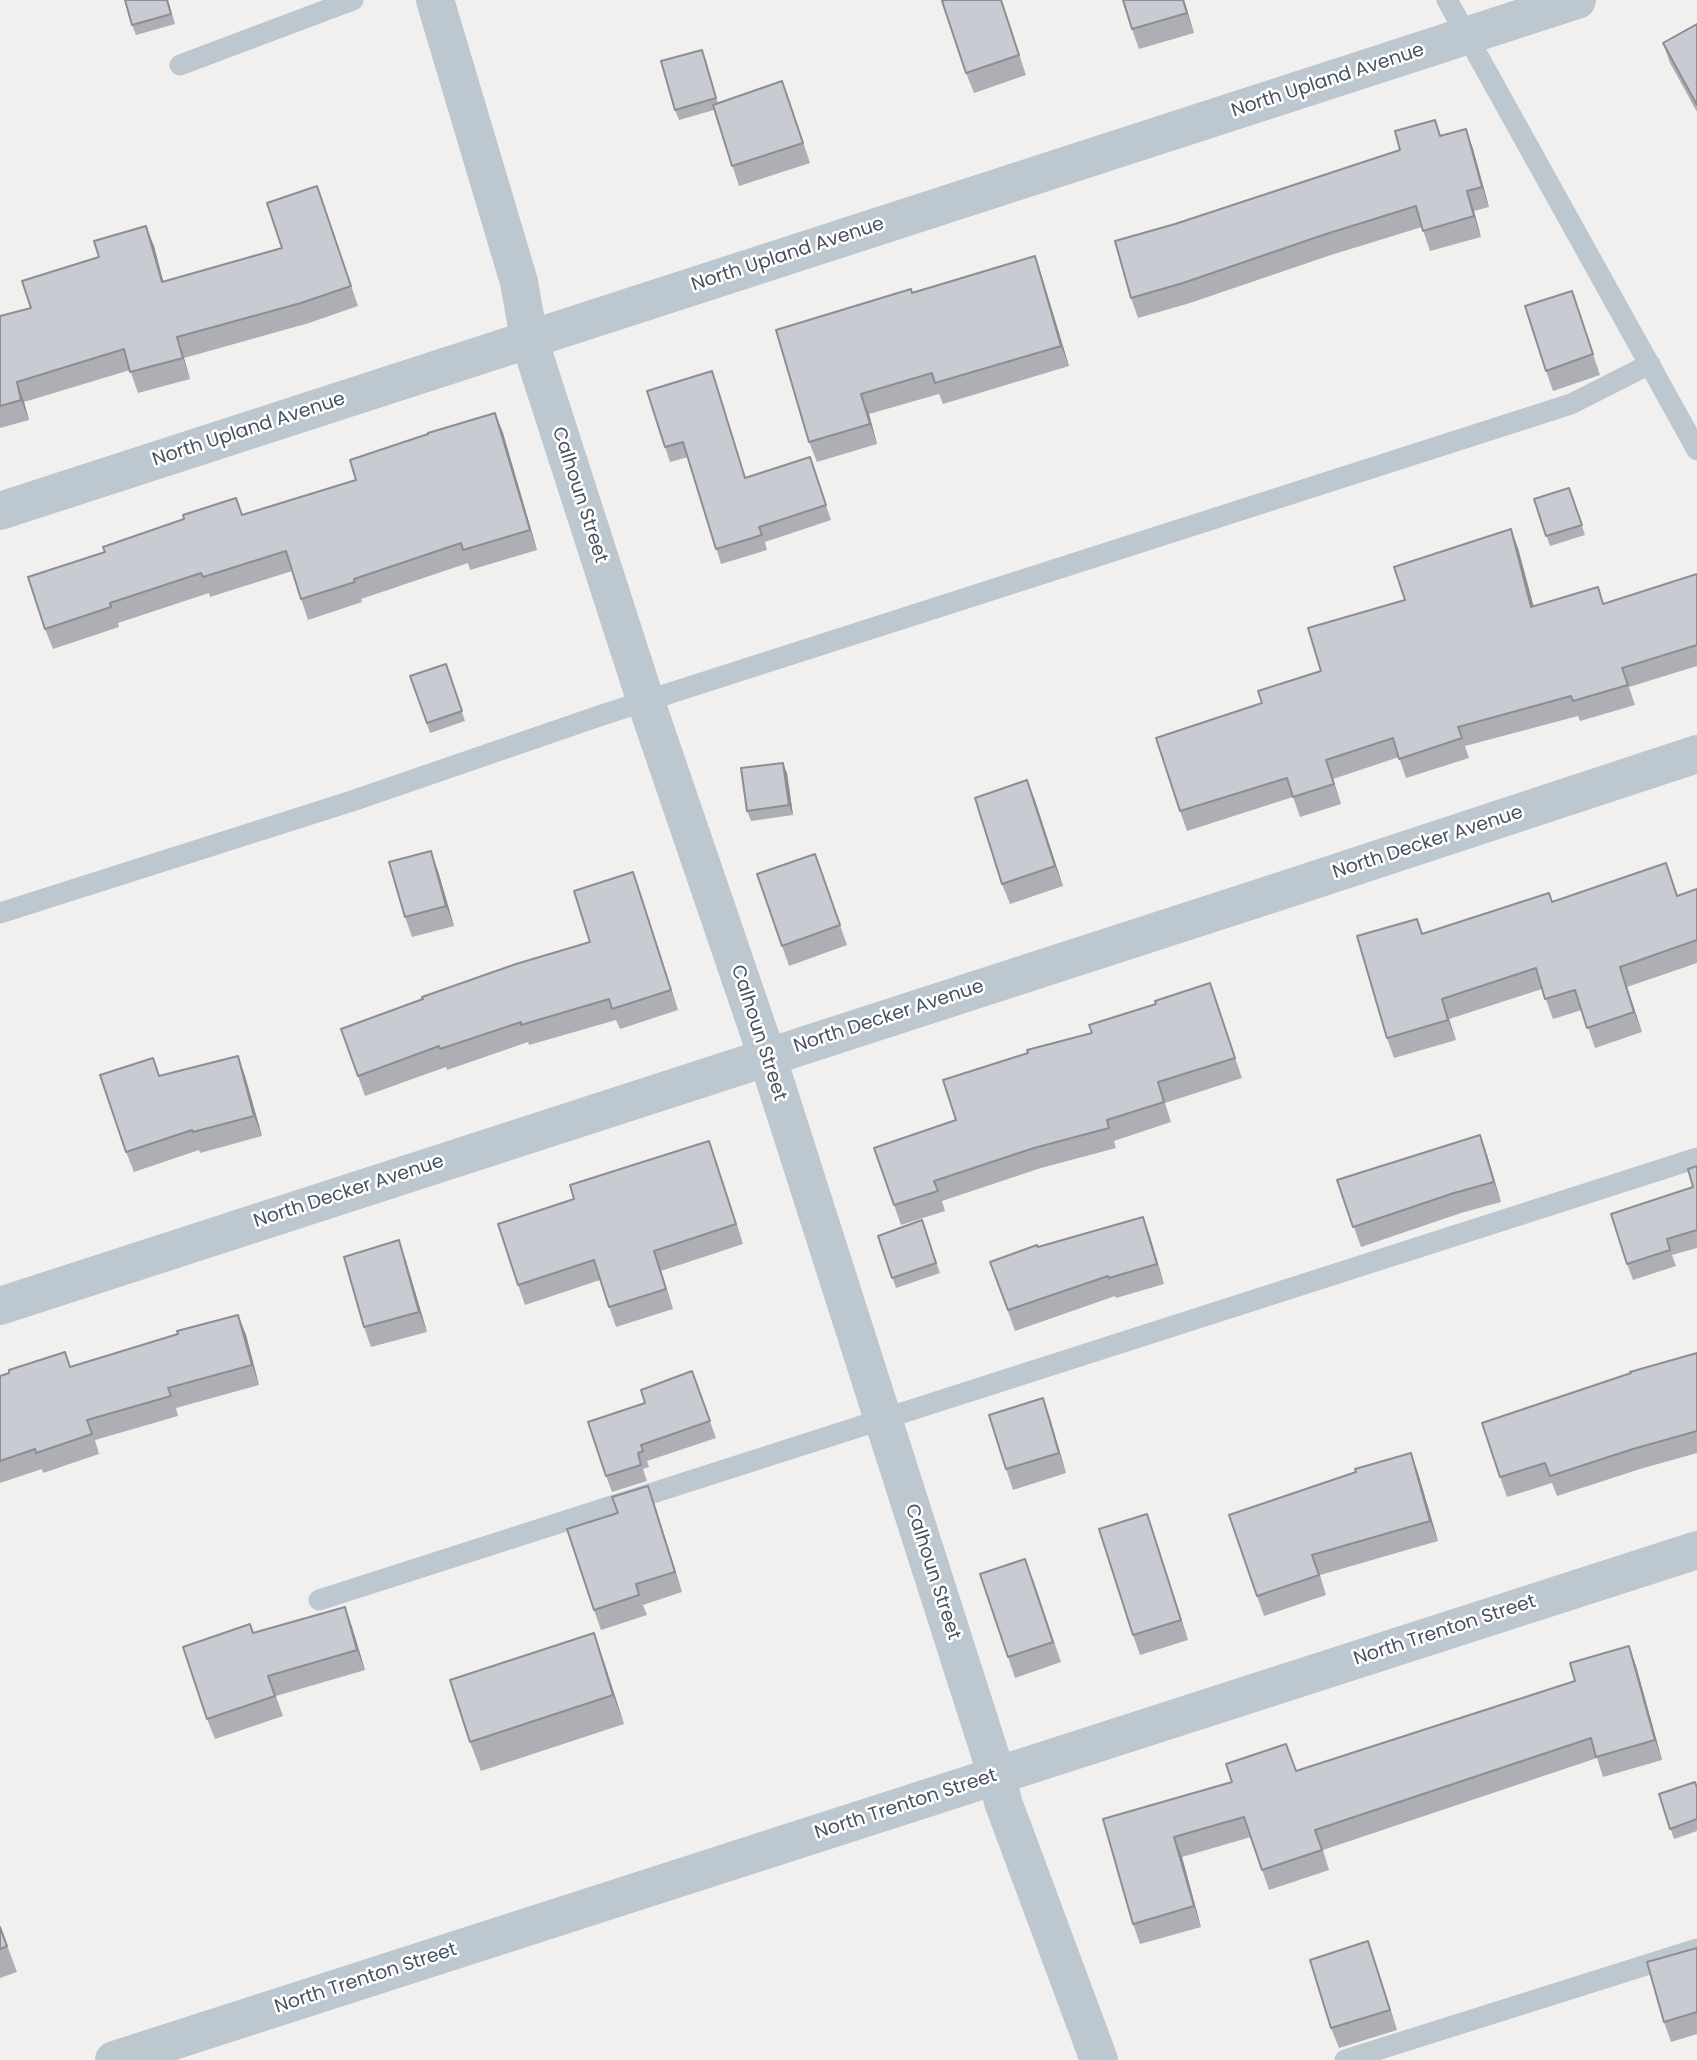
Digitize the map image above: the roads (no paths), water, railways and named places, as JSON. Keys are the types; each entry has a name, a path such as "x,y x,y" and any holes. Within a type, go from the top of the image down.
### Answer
{"street":[{"name":"Calhoun Street","path":"435,0 519,282 529,339 646,702 767,1056 997,1776 1003,1802 1099,2060"},
{"name":"North Upland Avenue","path":"0,511 1577,0"},
{"name":"North Decker Avenue","path":"0,1306 1697,754"},
{"name":"North Trenton Street","path":"114,2060 1697,1550"}],"lane":[{"path":"180,65 353,0"},
{"path":"1447,0 1697,450"},
{"path":"0,913 352,801 602,715 1571,404 1650,364"},
{"path":"319,1600 1697,1158"},
{"path":"1345,2060 1697,1949"}]}
